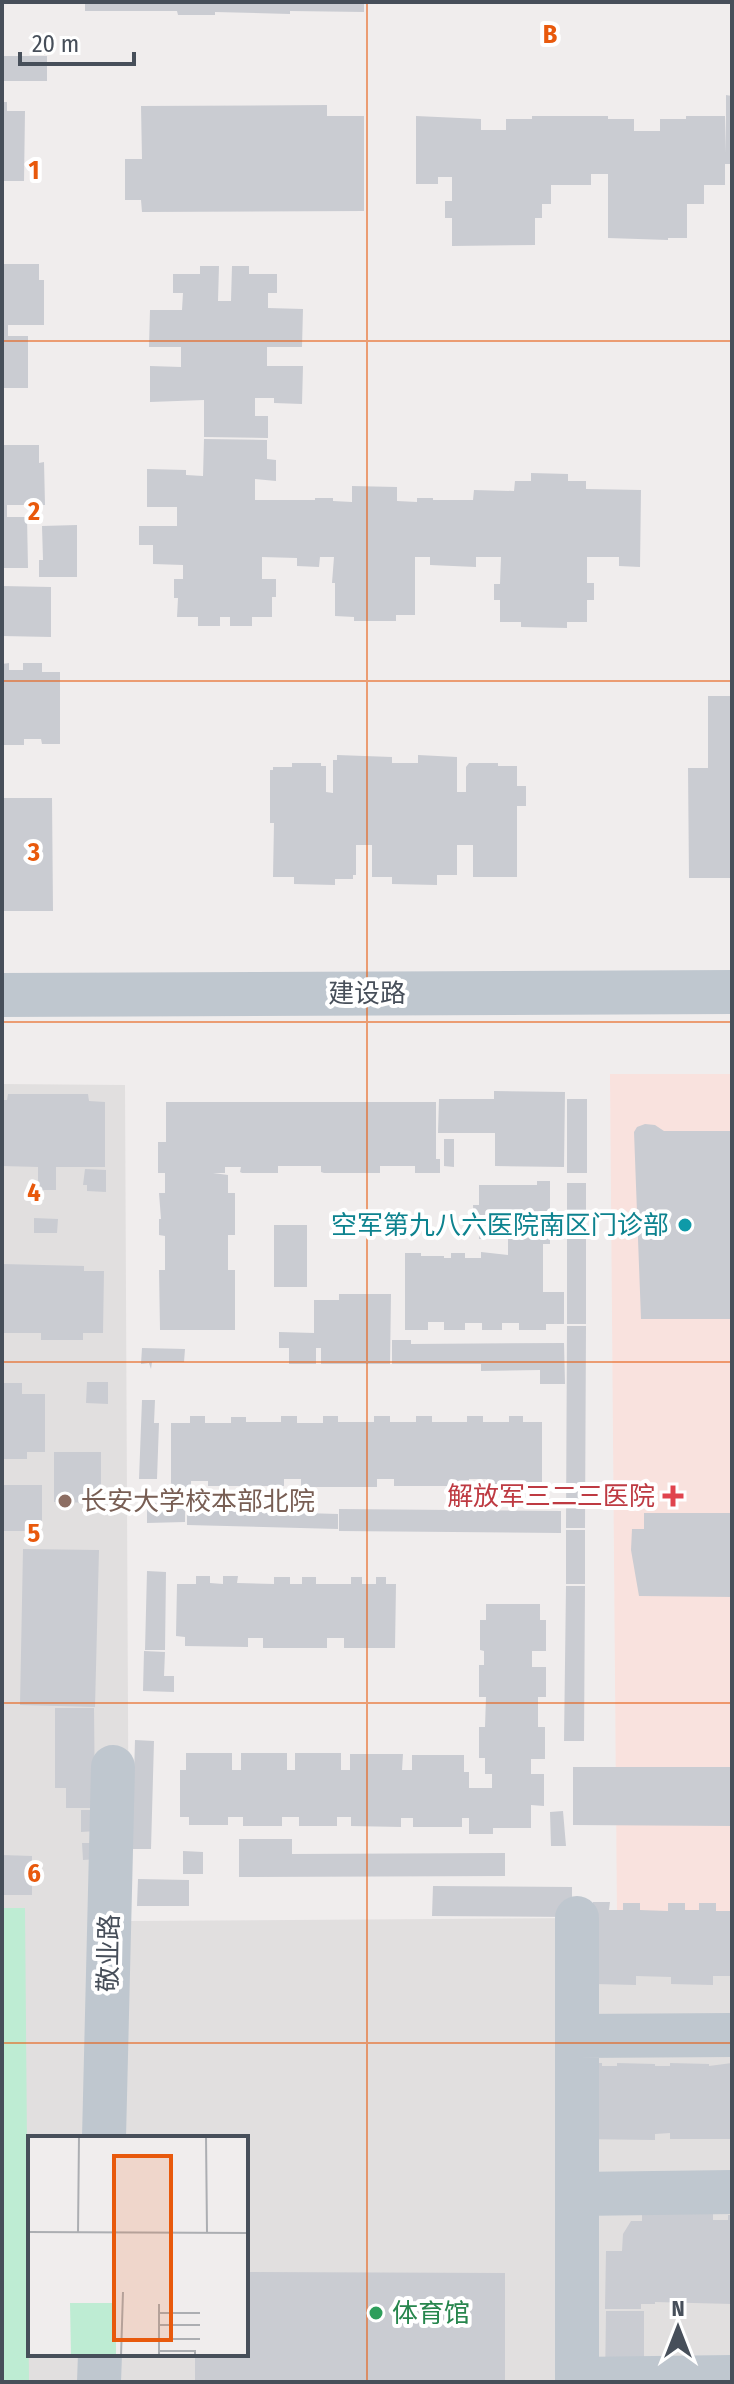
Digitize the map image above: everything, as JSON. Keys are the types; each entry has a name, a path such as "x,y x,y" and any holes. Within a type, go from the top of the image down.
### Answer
{"street":[{"name":"建设路","path":"2,995 732,992"},
{"name":"敬业路","path":"104,2136 113,1767"},
{"path":"577,1918 577,2380 732,2377"},
{"path":"577,2036 732,2035"},
{"path":"577,2194 732,2192"},
{"path":"99,2382 100,2356"}],"shaded area":[{"name":"解放军三二三医院","path":"610,1074 732,1074 732,1917 617,1918"},
{"name":"长安大学校本部北院","path":"2,1084 125,1085 129,1921 732,1917 732,2382 2,2382"}],"green space":[{"path":"2,1908 25,1908 29,2382 2,2382"}],"building":[{"path":"85,2 364,2 364,12 215,12 215,15 178,15 177,11 85,11"},
{"path":"2,56 47,56 47,81 2,81"},
{"path":"726,95 732,96 732,164 725,164 725,185 704,185 704,204 687,204 687,238 608,238 608,174 591,174 591,185 551,185 551,204 542,204 542,218 535,218 535,245 452,246 452,218 445,218 445,201 452,201 452,177 438,177 438,184 416,184 416,116 481,119 481,130 506,130 506,119 608,116 608,119 634,119 634,131 660,131 660,119 725,116 726,153"},
{"path":"2,102 7,102 7,111 25,111 24,181 2,181"},
{"path":"327,105 327,116 364,116 364,211 142,212 141,200 125,200 125,159 142,159 141,106"},
{"path":"2,264 39,264 39,280 44,280 44,325 8,325 8,336 28,336 28,388 2,388"},
{"path":"200,266 219,266 218,301 231,301 232,266 249,266 249,274 277,274 277,293 268,293 268,308 303,309 302,347 267,347 267,366 303,366 302,404 274,403 274,398 255,398 255,416 268,416 268,438 204,437 204,400 150,402 150,366 181,367 181,347 149,347 150,310 182,310 183,293 173,293 173,274 200,274"},
{"path":"204,439 267,440 267,459 276,460 276,481 255,479 255,500 333,498 333,501 352,502 352,486 397,487 397,501 417,502 417,498 473,500 474,490 514,491 515,481 531,481 531,473 568,474 568,481 586,481 586,489 641,490 640,567 619,566 619,557 587,557 587,583 594,583 594,600 587,600 587,622 567,622 567,628 521,627 521,622 500,622 500,600 494,600 494,584 500,584 501,557 476,557 476,567 430,565 430,557 415,557 415,615 396,615 396,621 354,621 354,617 335,616 335,583 332,583 334,557 320,557 319,567 297,566 297,558 262,557 262,579 276,579 272,617 252,617 252,626 230,626 230,617 220,617 220,626 198,626 198,617 177,617 178,598 174,598 174,579 183,579 183,565 153,564 153,545 139,545 139,526 177,526 177,507 147,507 147,469 186,470 186,475 203,476"},
{"path":"2,445 39,445 39,463 44,462 45,505 7,505 7,517 27,517 28,568 2,568"},
{"path":"77,525 77,577 39,577 39,560 43,560 42,526"},
{"path":"2,586 51,587 51,637 2,636"},
{"path":"9,663 9,670 23,670 23,663 42,663 42,672 60,672 60,744 42,744 41,739 24,739 24,745 2,745 2,664"},
{"path":"708,696 732,696 732,878 689,878 688,768 708,768"},
{"path":"337,755 392,757 392,763 418,763 418,755 457,757 457,792 466,792 466,767 469,763 517,766 517,786 526,786 526,806 517,806 517,877 473,877 473,845 457,845 457,875 437,875 437,885 392,884 392,877 372,877 372,845 356,845 356,875 353,879 335,879 335,885 294,884 294,877 273,877 274,823 270,823 270,770 273,767 292,767 292,763 321,763 321,766 326,766 326,792 333,793 333,760 337,760"},
{"path":"2,798 52,798 53,911 2,911"},
{"path":"494,1091 565,1092 564,1167 495,1166 495,1133 438,1133 439,1099 494,1099"},
{"path":"8,1094 88,1094 89,1101 105,1102 105,1167 56,1167 56,1190 38,1190 38,1167 2,1166 2,1100 7,1100"},
{"path":"567,1099 587,1099 587,1173 567,1173"},
{"path":"166,1102 436,1102 436,1159 440,1159 440,1173 415,1173 415,1166 380,1166 380,1173 324,1173 321,1166 278,1166 278,1173 242,1173 241,1167 225,1167 225,1173 213,1173 228,1175 228,1193 235,1193 235,1235 228,1235 228,1270 235,1270 235,1330 160,1330 159,1270 165,1270 165,1236 159,1235 159,1193 165,1193 165,1173 158,1173 158,1142 166,1142"},
{"name":"空军第九八六医院南区门诊部","path":"645,1124 655,1125 664,1131 732,1131 732,1319 641,1319 634,1132"},
{"path":"444,1139 454,1139 454,1167 444,1166"},
{"path":"85,1169 106,1170 106,1192 87,1191 87,1185 83,1185"},
{"path":"537,1181 550,1181 550,1244 543,1244 543,1292 564,1292 564,1324 546,1324 546,1330 519,1330 519,1323 502,1323 502,1330 482,1330 482,1323 465,1323 465,1330 444,1330 444,1322 428,1322 428,1330 405,1330 405,1253 444,1258 451,1258 451,1253 465,1253 465,1258 481,1258 481,1252 508,1255 508,1239 479,1239 479,1225 474,1225 473,1205 479,1205 479,1185 537,1185"},
{"path":"567,1183 586,1183 586,1324 567,1324"},
{"path":"34,1218 58,1219 57,1233 34,1233"},
{"path":"274,1225 307,1225 307,1287 274,1287"},
{"path":"2,1264 84,1266 84,1271 104,1271 103,1333 83,1333 83,1340 41,1340 41,1333 2,1333"},
{"path":"339,1294 391,1294 390,1364 321,1364 321,1348 316,1348 316,1364 289,1364 289,1348 279,1348 279,1332 314,1333 314,1300 339,1300"},
{"path":"567,1326 586,1326 585,1528 566,1528"},
{"path":"392,1340 411,1340 411,1344 564,1343 565,1384 540,1384 540,1370 481,1371 481,1364 392,1364"},
{"path":"142,1348 185,1349 184,1362 152,1362 151,1369 149,1363 141,1364"},
{"path":"87,1382 108,1382 108,1404 86,1403"},
{"path":"2,1383 22,1383 22,1394 45,1394 45,1452 27,1452 27,1459 2,1459"},
{"path":"142,1400 155,1400 154,1423 159,1423 157,1479 139,1479"},
{"path":"190,1416 205,1416 205,1423 231,1423 231,1417 246,1417 246,1422 281,1422 281,1416 297,1416 297,1423 323,1423 323,1416 338,1416 338,1422 374,1422 374,1416 390,1416 390,1422 416,1422 416,1416 432,1416 432,1422 467,1422 467,1416 483,1416 483,1422 509,1422 509,1416 523,1416 523,1422 542,1422 542,1486 486,1486 486,1479 469,1479 469,1486 394,1486 394,1479 377,1479 377,1487 301,1487 301,1479 284,1479 284,1486 208,1486 208,1481 191,1481 191,1487 171,1487 171,1423 190,1423"},
{"path":"54,1452 101,1452 101,1503 54,1502"},
{"path":"2,1485 42,1485 42,1531 2,1531"},
{"path":"147,1503 185,1503 185,1522 147,1523"},
{"path":"187,1503 208,1504 208,1510 338,1514 338,1529 187,1525"},
{"path":"339,1509 561,1511 561,1533 339,1531"},
{"path":"644,1513 732,1513 732,1597 639,1596 631,1550 632,1529 644,1529"},
{"path":"566,1530 585,1530 585,1584 566,1584"},
{"path":"23,1549 99,1550 95,1707 20,1705"},
{"path":"147,1571 166,1572 165,1650 145,1650"},
{"path":"196,1576 210,1576 210,1583 223,1584 223,1576 238,1576 237,1583 274,1584 274,1577 290,1577 290,1584 302,1584 302,1577 316,1577 316,1584 351,1584 351,1577 362,1577 362,1584 376,1584 376,1577 386,1577 386,1584 396,1584 395,1648 344,1648 344,1638 327,1638 327,1648 263,1648 263,1638 248,1638 248,1647 185,1646 185,1637 176,1636 177,1584 196,1584"},
{"path":"566,1586 585,1586 584,1741 564,1741"},
{"path":"486,1604 540,1604 540,1620 546,1620 546,1651 532,1651 532,1667 546,1667 546,1697 538,1697 538,1727 545,1727 545,1759 531,1759 531,1774 544,1774 544,1806 531,1805 531,1828 493,1828 493,1834 469,1834 469,1818 462,1818 462,1827 413,1827 413,1818 401,1818 401,1827 351,1826 351,1817 337,1817 337,1826 299,1826 299,1817 282,1817 282,1826 243,1826 243,1817 228,1817 228,1825 189,1825 189,1817 180,1817 180,1770 186,1770 186,1753 232,1753 232,1770 241,1770 241,1753 287,1753 287,1770 295,1770 295,1753 341,1753 341,1770 350,1770 350,1754 403,1754 402,1770 412,1770 412,1755 464,1755 464,1772 469,1772 469,1788 492,1788 492,1774 485,1774 485,1758 479,1758 479,1727 485,1727 486,1697 479,1697 479,1665 484,1665 484,1651 480,1650 480,1620 486,1620"},
{"path":"144,1651 165,1652 164,1676 174,1676 174,1692 143,1691"},
{"path":"55,1708 94,1708 95,1808 66,1808 66,1788 55,1788"},
{"path":"135,1740 154,1741 151,1849 132,1849"},
{"path":"573,1767 732,1767 732,1826 573,1825"},
{"path":"81,1810 96,1810 96,1831 81,1832"},
{"path":"563,1811 566,1846 551,1846 550,1812"},
{"path":"239,1839 292,1839 292,1854 505,1853 505,1876 239,1877"},
{"path":"82,1843 96,1843 97,1859 83,1860"},
{"path":"183,1851 203,1852 203,1874 183,1874"},
{"path":"2,1855 32,1856 32,1895 2,1895"},
{"path":"138,1879 189,1880 189,1906 137,1906"},
{"path":"433,1886 572,1887 572,1917 432,1916"},
{"path":"593,1902 610,1902 609,1910 623,1910 623,1903 640,1903 640,1910 668,1911 668,1903 685,1903 685,1910 699,1910 699,1903 716,1903 716,1911 730,1911 732,1918 732,1976 713,1976 713,1985 671,1984 671,1977 636,1976 636,1985 595,1984"},
{"path":"583,2063 602,2063 602,2066 617,2066 617,2063 670,2066 670,2063 709,2066 732,2063 732,2139 670,2139 670,2133 655,2134 655,2140 580,2139"},
{"path":"642,2214 713,2214 713,2220 728,2220 728,2215 732,2215 732,2304 655,2302 641,2304 641,2309 605,2309 606,2251 622,2251 623,2234 631,2221 642,2221"},
{"name":"体育馆","path":"248,2272 505,2273 505,2382 195,2382 195,2356 248,2356"},
{"path":"606,2311 644,2311 644,2382 605,2382"}],"place":[{"name":"空军第九八六医院南区门诊部","path":"685,1225"},
{"name":"解放军三二三医院","path":"673,1496"},
{"name":"长安大学校本部北院","path":"65,1501"},
{"name":"体育馆","path":"376,2313"}]}
